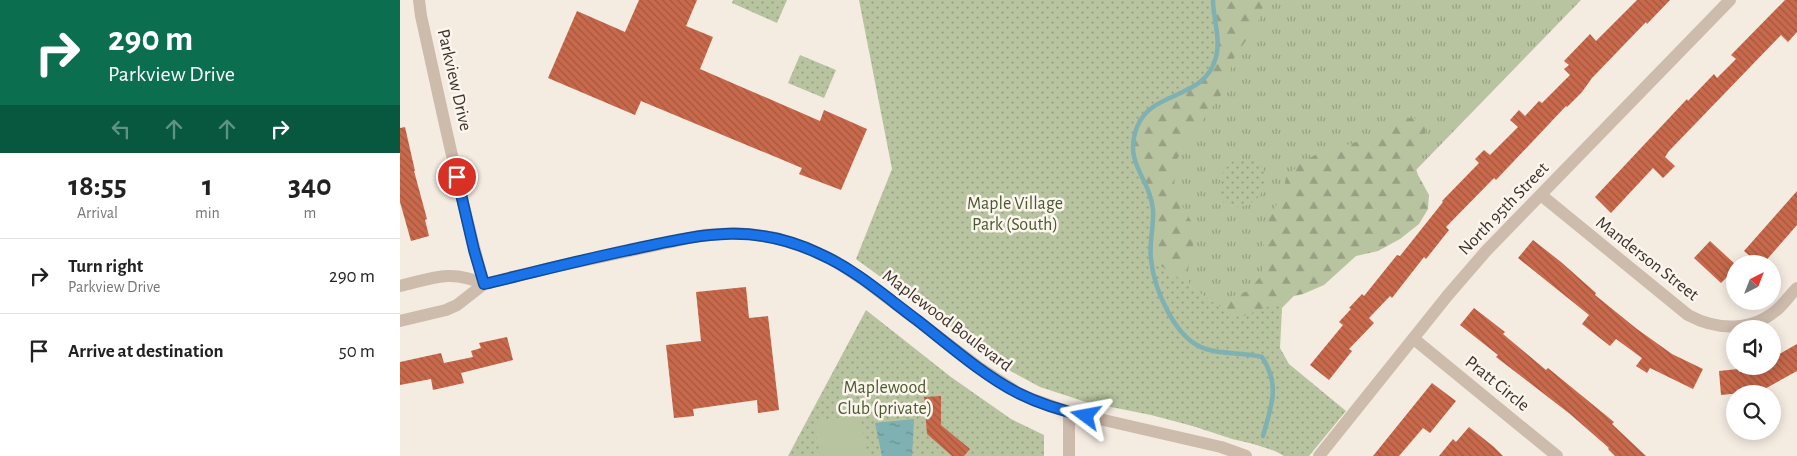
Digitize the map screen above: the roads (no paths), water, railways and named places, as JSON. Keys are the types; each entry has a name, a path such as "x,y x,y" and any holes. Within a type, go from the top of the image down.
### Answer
{"street":[{"name":"Parkview Drive","path":"419,0 457,177 484,284"},
{"name":"North 95th Street","path":"1320,456 1486,251 1730,0"},
{"name":"Manderson Street","path":"1541,195 1688,316 1715,326 1742,326 1768,316 1779,308 1797,288"},
{"name":"Maplewood Boulevard","path":"400,321 457,306 484,284 554,267 704,234 736,233 776,238 807,248 835,262 865,281 1005,386 1029,398 1069,412 1221,447 1246,456"},
{"path":"400,286 454,275 471,278 484,284"},
{"name":"Pratt Circle","path":"1414,339 1558,456"},
{"path":"1069,412 1069,456"}],"water":[{"path":"914,419 912,456 882,456 875,423"}],"waterway":[{"path":"1213,0 1218,43 1216,57 1210,71 1201,81 1154,106 1144,115 1137,127 1133,151 1135,161 1151,198 1153,210 1151,259 1156,284 1168,312 1185,335 1195,344 1213,351 1262,357 1268,367 1273,387 1273,396 1263,436"}],"park label":[{"name":"Maple Village Park (South)","path":"1015,214"},
{"name":"Maplewood Club (private)","path":"885,398"}]}
